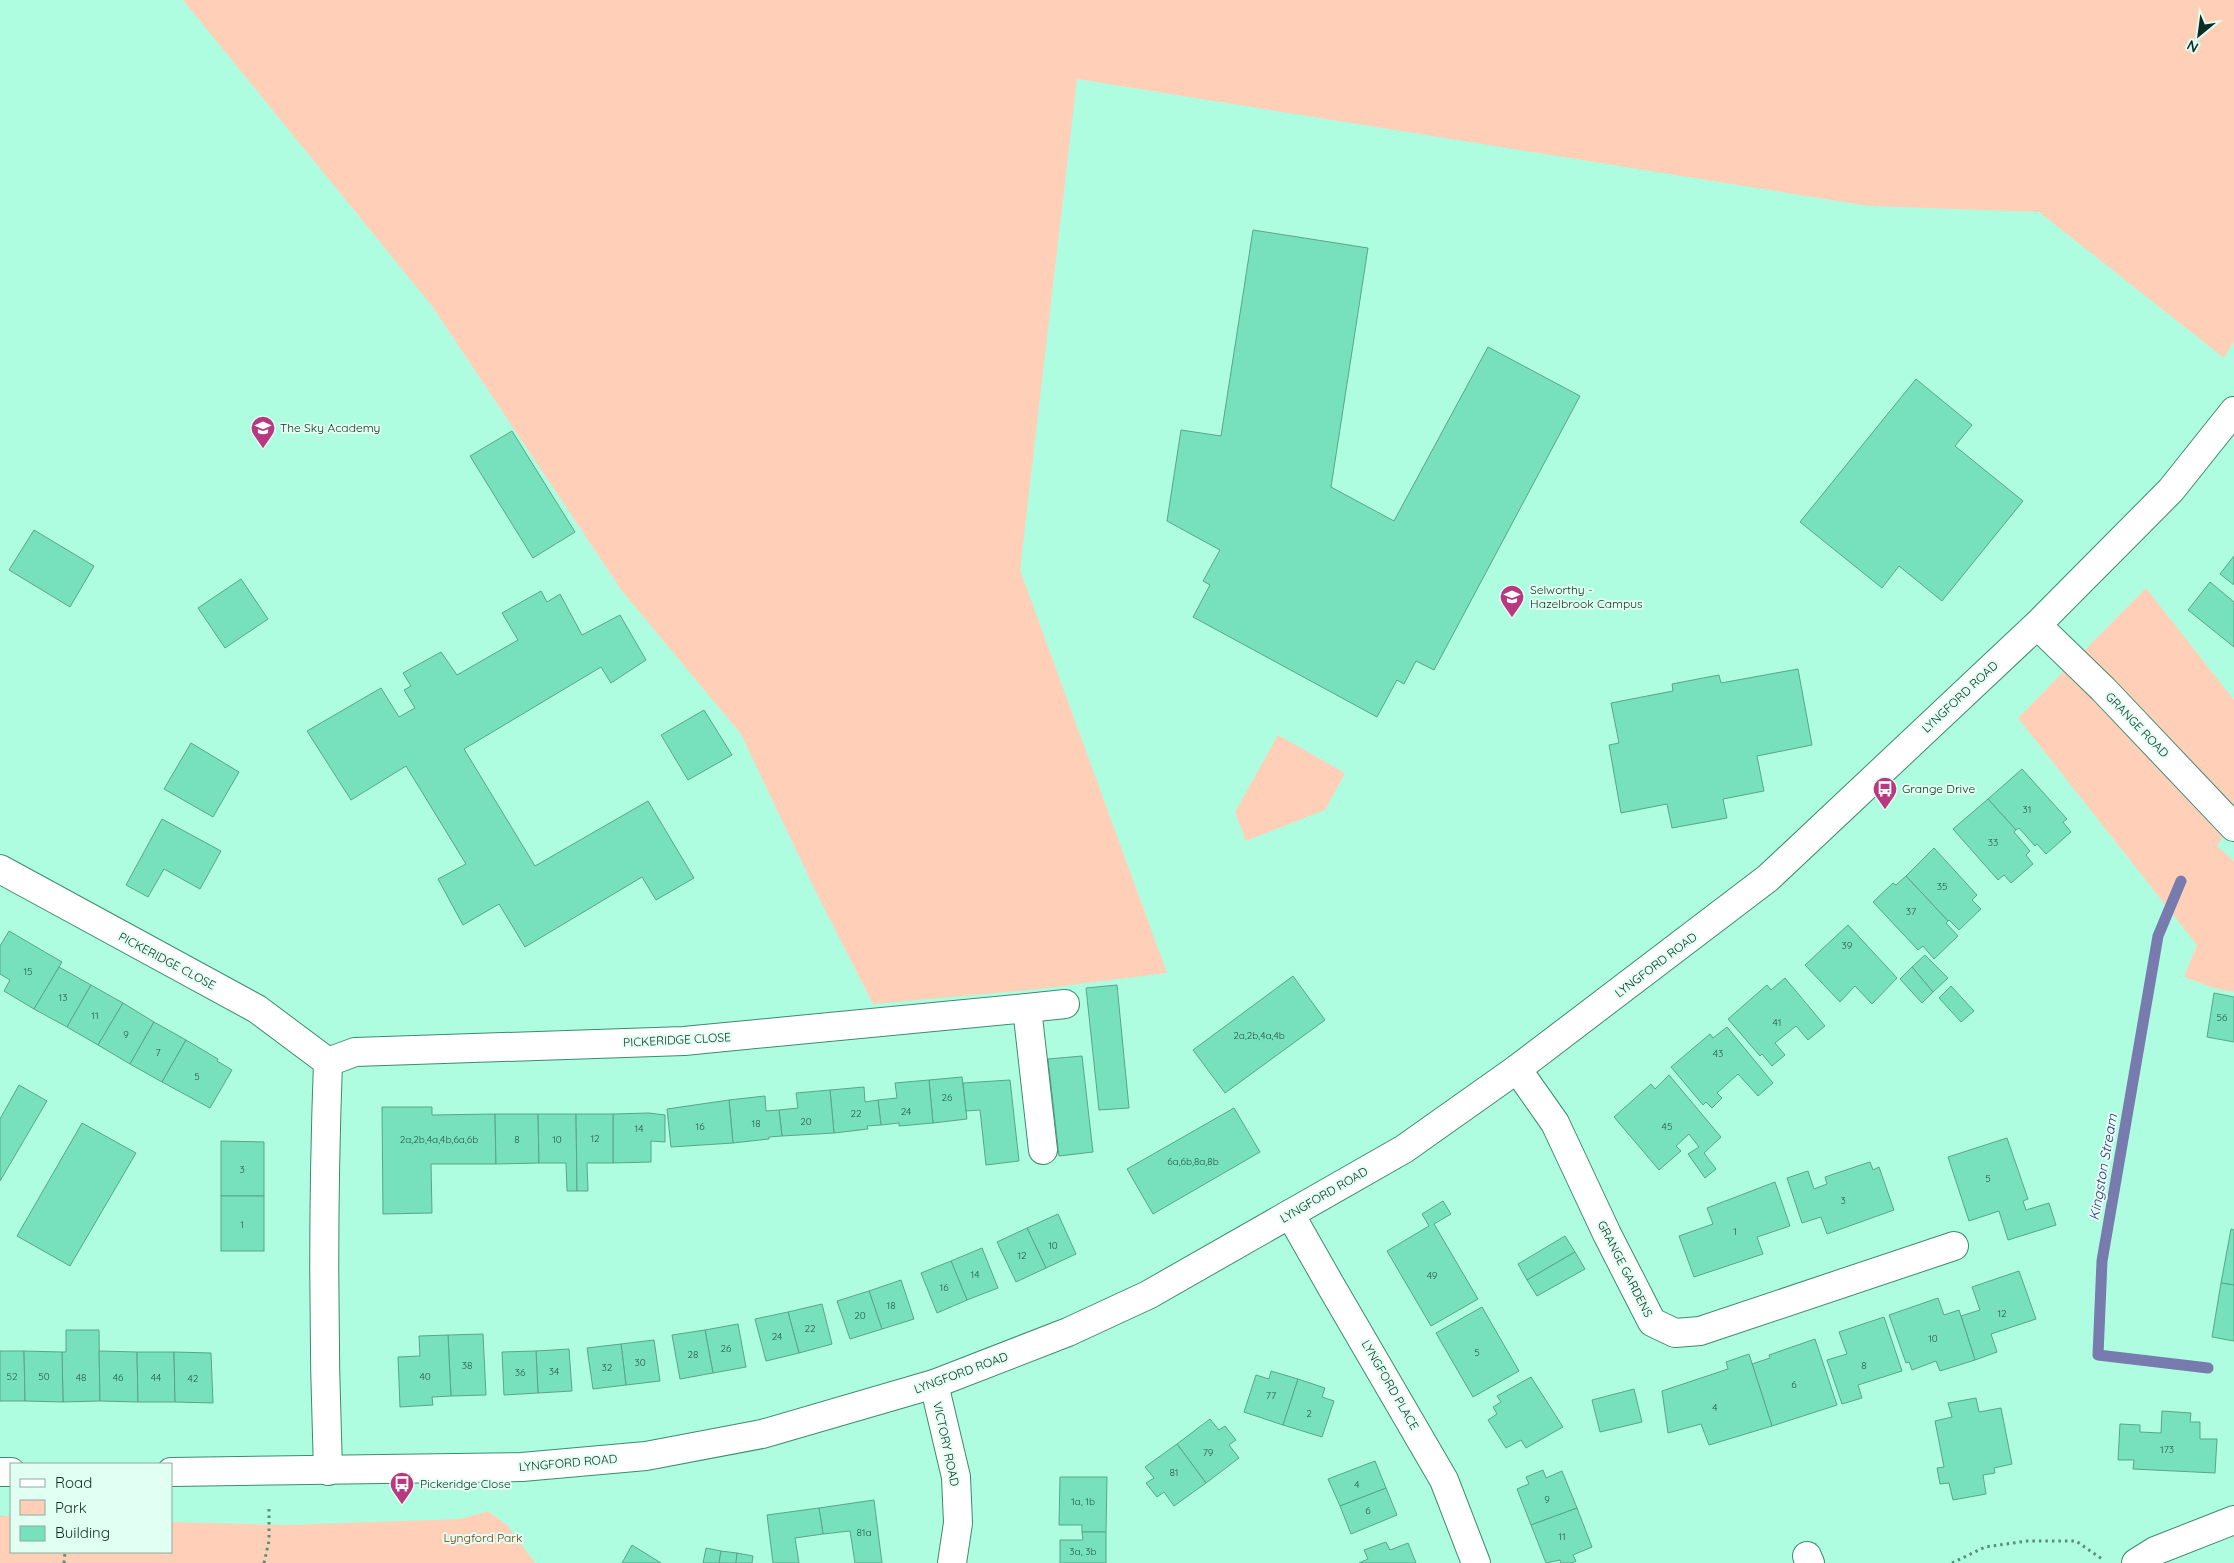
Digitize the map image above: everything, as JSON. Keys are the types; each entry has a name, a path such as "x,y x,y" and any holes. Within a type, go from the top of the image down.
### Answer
{"street":[{"name":"LYNGFORD ROAD","path":"172,1472 522,1467 646,1456 762,1434 934,1384 1068,1332 1130,1303 1404,1149 1517,1070 1768,878 2037,625 2170,490 2234,412"},
{"name":"GRANGE ROAD","path":"2037,625 2103,689 2234,827"},
{"name":"PICKERIDGE CLOSE","path":"0,870 257,1009 328,1062 355,1052 684,1042 1065,1004"},
{"path":"1027,1008 1043,1150"},
{"path":"328,1062 325,1156 325,1374 328,1471"},
{"name":"GRANGE GARDENS","path":"1517,1070 1555,1123 1652,1322 1675,1333 1700,1330 1954,1246"},
{"name":"LYNGFORD PLACE","path":"1290,1214 1444,1480 1476,1563"},
{"name":"VICTORY ROAD","path":"934,1384 956,1477 958,1523 952,1563"},
{"path":"2136,1563 2155,1551 2234,1520"}],"path":[{"path":"264,1563 269,1541 269,1472"},
{"path":"1952,1563 1985,1547 2027,1541 2076,1541 2109,1563"}],"green space":[{"path":"183,0 2234,0 2234,341 2224,358 2039,212 1869,206 1077,79 1020,570 1167,973 1030,990 873,1004 817,894 741,734 622,591 432,306"},
{"path":"2146,588 2234,700 2234,820 2217,846 2234,861 2234,992 2217,989 2184,977 2197,945 2018,718"},
{"path":"1278,735 1345,773 1325,810 1246,841 1235,812"},
{"name":"Lyngford Park","path":"488,1511 508,1526 535,1563 0,1563 0,1516 10,1516 10,1553 172,1553 172,1522 286,1525 460,1519"}],"building":[{"path":"1253,230 1368,248 1331,487 1394,521 1488,347 1580,396 1434,670 1416,661 1404,684 1397,680 1377,717 1193,617 1210,585 1203,581 1220,550 1167,521 1181,430 1221,436"},
{"path":"1916,379 1972,425 1955,446 2023,501 1942,601 1899,566 1882,588 1800,522"},
{"path":"512,431 575,532 533,558 470,456"},
{"path":"34,530 94,566 70,607 9,570"},
{"path":"2234,556 2234,585 2220,574"},
{"path":"241,579 268,619 225,648 198,608"},
{"path":"2210,582 2234,602 2234,647 2188,610"},
{"path":"541,591 547,602 560,594 582,635 620,615 646,660 611,683 601,667 464,749 535,866 648,801 694,878 656,900 642,877 525,947 499,904 463,925 438,879 466,864 406,766 351,800 307,731 381,688 399,717 415,708 404,690 411,686 403,673 441,652 457,675 518,640 502,613"},
{"path":"1798,669 1812,745 1757,756 1764,791 1723,799 1727,818 1672,828 1667,804 1621,813 1609,745 1619,743 1611,703 1673,691 1672,684 1719,675 1721,683"},
{"path":"704,710 732,755 688,780 661,735"},
{"path":"191,743 239,772 213,817 164,789"},
{"path":"2022,769 2067,819 2063,822 2071,832 2046,854 2037,844 2035,846 2019,828 2016,830 1988,799"},
{"path":"1988,799 2016,830 2014,832 2030,851 2026,855 2033,864 2011,883 2004,875 1998,880 1953,829"},
{"path":"162,819 221,851 200,889 164,869 148,897 126,885"},
{"path":"1934,848 1977,895 1972,900 1981,909 1959,930 1948,921 1906,876"},
{"path":"1906,876 1948,921 1946,923 1958,936 1934,959 1923,946 1918,950 1873,902 1893,883 1896,885"},
{"path":"1848,925 1897,978 1872,1004 1855,986 1840,1002 1805,965"},
{"path":"9,931 62,962 34,1009 4,991 10,980 0,974 0,946"},
{"path":"1925,955 1948,978 1933,992 1912,967"},
{"path":"59,967 91,985 67,1027 34,1009"},
{"path":"1912,967 1933,992 1922,1003 1900,979"},
{"path":"1293,976 1325,1020 1225,1093 1193,1050"},
{"path":"1785,978 1825,1026 1808,1040 1796,1026 1775,1043 1785,1055 1772,1066 1762,1054 1760,1056 1728,1019 1767,985 1771,990"},
{"path":"91,985 123,1003 98,1045 67,1027"},
{"path":"1117,985 1129,1108 1099,1110 1086,988"},
{"path":"1951,986 1974,1011 1961,1022 1939,998"},
{"path":"2214,993 2234,997 2234,1042 2207,1037"},
{"path":"123,1003 154,1022 130,1064 98,1045"},
{"path":"154,1022 186,1040 162,1082 130,1064"},
{"path":"1727,1027 1773,1083 1758,1096 1738,1074 1717,1093 1722,1098 1712,1108 1706,1102 1703,1105 1671,1067 1710,1034 1713,1038"},
{"path":"186,1040 218,1059 217,1061 232,1070 210,1108 162,1082"},
{"path":"1082,1056 1093,1152 1059,1156 1048,1059"},
{"path":"1669,1075 1721,1137 1704,1153 1716,1169 1705,1178 1688,1154 1699,1147 1689,1134 1676,1146 1681,1151 1659,1170 1614,1117 1651,1084 1655,1089"},
{"path":"962,1077 967,1119 933,1123 929,1080"},
{"path":"929,1080 933,1123 899,1126 899,1123 881,1125 878,1100 897,1098 895,1083"},
{"path":"1010,1080 1019,1161 986,1165 980,1110 966,1111 963,1083"},
{"path":"19,1085 47,1101 0,1181 0,1119"},
{"path":"864,1087 865,1102 878,1100 881,1125 867,1126 868,1129 834,1133 830,1090"},
{"path":"830,1090 834,1133 782,1136 779,1110 798,1108 796,1093"},
{"path":"765,1096 766,1111 779,1110 782,1136 733,1143 729,1100"},
{"path":"729,1100 733,1143 671,1147 667,1109"},
{"path":"382,1107 432,1107 432,1115 495,1114 496,1164 431,1164 432,1213 383,1214"},
{"path":"1234,1108 1260,1152 1153,1214 1127,1169"},
{"path":"649,1113 665,1115 665,1142 651,1141 651,1162 613,1163 613,1114"},
{"path":"495,1114 538,1114 539,1163 496,1164"},
{"path":"538,1114 576,1114 577,1191 567,1191 566,1163 539,1163"},
{"path":"576,1114 613,1114 613,1163 587,1163 588,1191 577,1191"},
{"path":"82,1123 136,1153 70,1266 17,1236"},
{"path":"2007,1138 2028,1199 2023,1201 2026,1210 2049,1203 2056,1225 2008,1240 1999,1211 1969,1221 1948,1157"},
{"path":"221,1141 264,1142 264,1196 221,1196"},
{"path":"1870,1162 1873,1170 1879,1167 1894,1210 1827,1234 1821,1217 1802,1223 1787,1178 1808,1171 1814,1189 1827,1184 1825,1177"},
{"path":"1775,1182 1790,1226 1757,1237 1763,1254 1694,1277 1679,1236 1713,1224 1707,1208"},
{"path":"221,1196 264,1196 264,1251 221,1251"},
{"path":"1443,1201 1451,1214 1434,1224 1478,1299 1431,1326 1387,1251 1429,1226 1422,1214"},
{"path":"1058,1214 1076,1254 1046,1268 1027,1228"},
{"path":"1027,1228 1046,1268 1016,1282 997,1242"},
{"path":"2231,1229 2234,1230 2234,1285 2221,1283"},
{"path":"1565,1236 1575,1252 1527,1280 1518,1264"},
{"path":"982,1248 998,1288 967,1300 951,1261"},
{"path":"1575,1252 1585,1269 1537,1296 1527,1280"},
{"path":"951,1261 967,1300 937,1313 921,1273"},
{"path":"2019,1271 2036,1319 1991,1334 1997,1352 1975,1360 1961,1316 1980,1310 1972,1287"},
{"path":"901,1280 914,1319 882,1329 869,1291"},
{"path":"2221,1283 2234,1285 2234,1341 2212,1337"},
{"path":"869,1291 882,1329 850,1339 837,1301"},
{"path":"1938,1298 1944,1315 1959,1310 1975,1360 1940,1371 1936,1361 1912,1370 1909,1362 1906,1363 1889,1315"},
{"path":"822,1304 832,1344 799,1353 788,1312"},
{"path":"1482,1307 1519,1371 1473,1397 1436,1333"},
{"path":"788,1312 799,1353 766,1361 755,1319"},
{"path":"1884,1317 1902,1371 1858,1385 1862,1398 1842,1404 1827,1360 1847,1354 1839,1332"},
{"path":"738,1324 746,1367 713,1373 705,1330"},
{"path":"66,1330 99,1330 100,1401 63,1402 62,1352 66,1352"},
{"path":"705,1330 713,1373 680,1379 672,1335"},
{"path":"483,1334 486,1395 451,1396 448,1335"},
{"path":"448,1335 451,1396 432,1397 433,1405 400,1407 398,1357 420,1356 419,1336"},
{"path":"1815,1339 1837,1405 1772,1426 1752,1364 1770,1358 1769,1355"},
{"path":"654,1340 660,1381 626,1385 621,1344"},
{"path":"621,1344 626,1385 593,1389 587,1348"},
{"path":"569,1349 572,1391 538,1393 536,1351"},
{"path":"0,1351 24,1351 25,1401 0,1401"},
{"path":"24,1351 62,1352 63,1402 25,1401"},
{"path":"99,1351 137,1352 138,1402 100,1401"},
{"path":"536,1351 538,1393 504,1395 502,1352"},
{"path":"137,1352 174,1352 175,1402 138,1402"},
{"path":"174,1352 211,1353 213,1403 175,1402"},
{"path":"1749,1354 1772,1426 1709,1445 1701,1424 1668,1433 1662,1391 1728,1369 1726,1362"},
{"path":"1271,1371 1298,1379 1283,1425 1244,1412 1256,1375 1269,1379"},
{"path":"1531,1377 1563,1427 1526,1448 1521,1440 1506,1448 1488,1420 1497,1414 1493,1407 1501,1402 1497,1396"},
{"path":"1298,1379 1325,1388 1322,1397 1334,1401 1322,1437 1283,1425"},
{"path":"1634,1389 1642,1422 1600,1432 1592,1400"},
{"path":"1976,1398 1979,1412 2001,1408 2012,1464 1994,1468 1995,1473 1983,1475 1986,1494 1953,1500 1949,1483 1940,1484 1937,1468 1944,1467 1935,1421 1952,1417 1948,1403"},
{"path":"2162,1411 2191,1413 2190,1422 2200,1422 2200,1439 2217,1439 2215,1473 2133,1469 2134,1460 2118,1460 2120,1424 2140,1425 2140,1432 2161,1433"},
{"path":"1210,1419 1219,1430 1225,1426 1236,1440 1229,1445 1239,1458 1206,1483 1177,1444"},
{"path":"1177,1444 1206,1483 1174,1506 1164,1492 1157,1497 1146,1483 1154,1478 1145,1467"},
{"path":"1375,1461 1386,1488 1340,1506 1328,1479"},
{"path":"1543,1470 1546,1478 1562,1471 1577,1508 1531,1525 1517,1489 1529,1484 1526,1477"},
{"path":"1060,1477 1107,1477 1106,1532 1082,1532 1082,1525 1059,1525"},
{"path":"1386,1488 1397,1515 1351,1534 1340,1506"},
{"path":"874,1500 882,1563 855,1563 850,1531 823,1534 819,1508"},
{"path":"819,1508 823,1534 795,1538 799,1563 773,1563 767,1515"},
{"path":"1577,1508 1592,1547 1573,1555 1576,1561 1572,1563 1561,1563 1560,1560 1546,1563 1531,1525"},
{"path":"1082,1532 1106,1532 1106,1563 1060,1563 1060,1540 1083,1540"},
{"path":"1386,1542 1390,1550 1408,1543 1416,1563 1359,1563 1368,1559 1364,1550"},
{"path":"632,1545 661,1563 622,1563"},
{"path":"706,1548 721,1551 719,1563 703,1563"},
{"path":"721,1551 737,1553 736,1563 719,1563"},
{"path":"737,1553 753,1556 752,1563 736,1563"}],"waterway":[{"name":"Kingston Stream","path":"2181,881 2158,936 2102,1261 2098,1355 2208,1368"}],"place":[{"name":"The Sky Academy","path":"263,449"},
{"name":"Selworthy - Hazelbrook Campus","path":"1512,618"},
{"name":"Grange Drive","path":"1885,810"},
{"name":"Pickeridge Close","path":"402,1505"}]}
